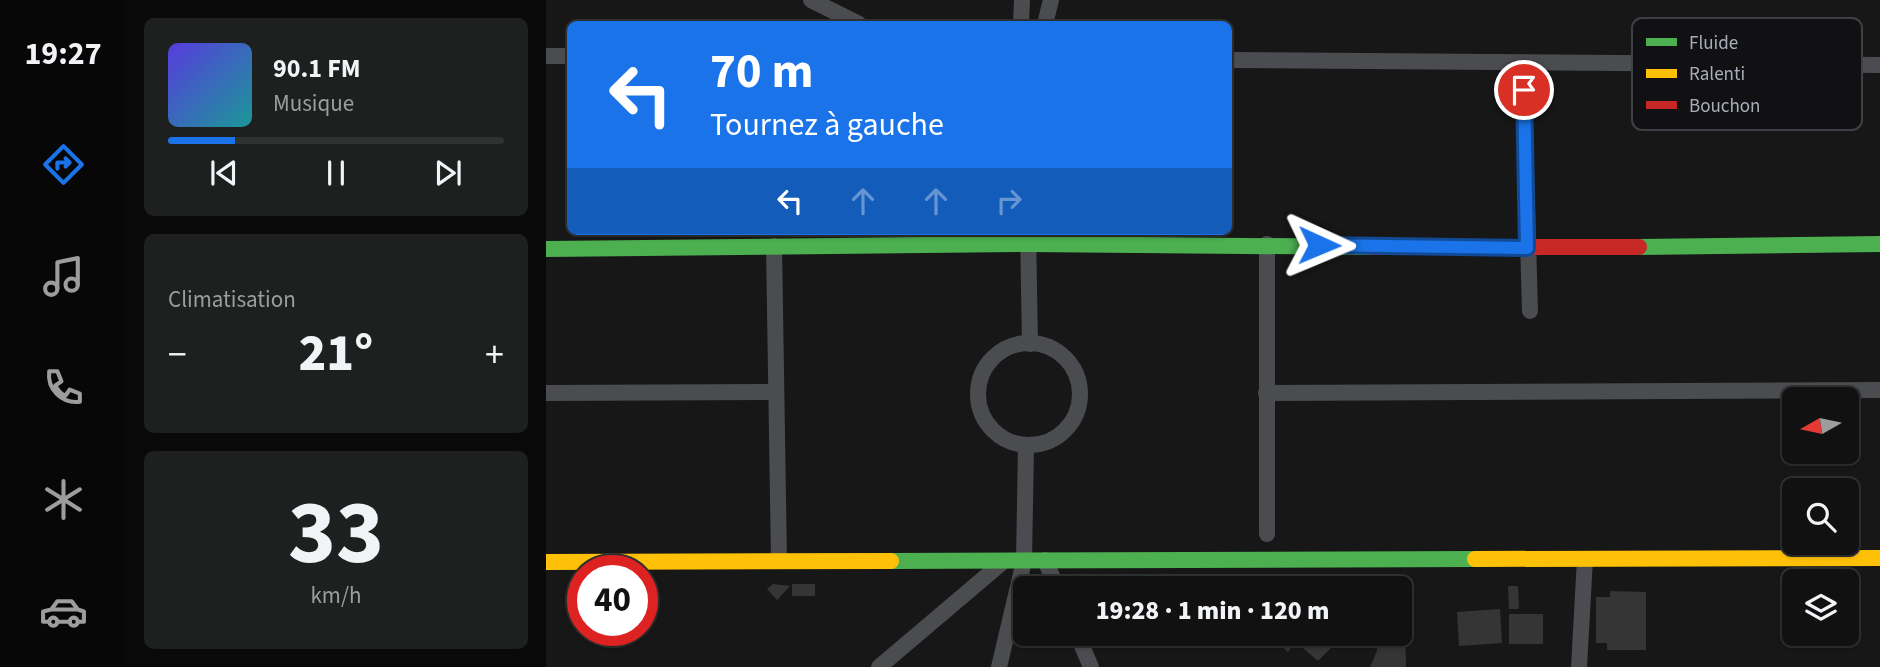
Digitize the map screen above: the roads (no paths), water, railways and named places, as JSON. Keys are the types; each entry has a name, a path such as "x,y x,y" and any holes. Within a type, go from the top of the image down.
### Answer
{"street":[{"path":"811,0 853,21"},
{"path":"1021,21 1022,0"},
{"path":"1046,21 1051,0"},
{"path":"546,56 567,56"},
{"path":"1232,60 1632,64"},
{"path":"1523,64 1530,311"},
{"path":"1862,65 1880,65"},
{"path":"588,235 588,248"},
{"path":"546,249 774,246 1028,238 1527,248 1880,244"},
{"path":"1028,238 1030,344"},
{"path":"1267,244 1267,534"},
{"path":"774,246 774,392 779,561"},
{"path":"1030,344 1046,345 1060,353 1073,367 1081,388 1079,408 1071,425 1053,440 1026,446 1006,441 989,427 978,395 981,377 991,359 1007,348 1030,344"},
{"path":"1266,393 1880,390"},
{"path":"546,393 774,392"},
{"path":"999,667 1024,561 1026,446"},
{"path":"546,562 1880,558"},
{"path":"1579,667 1585,559"},
{"path":"879,667 1004,561"},
{"path":"1045,561 1052,576"},
{"path":"1081,646 1091,667"}]}
